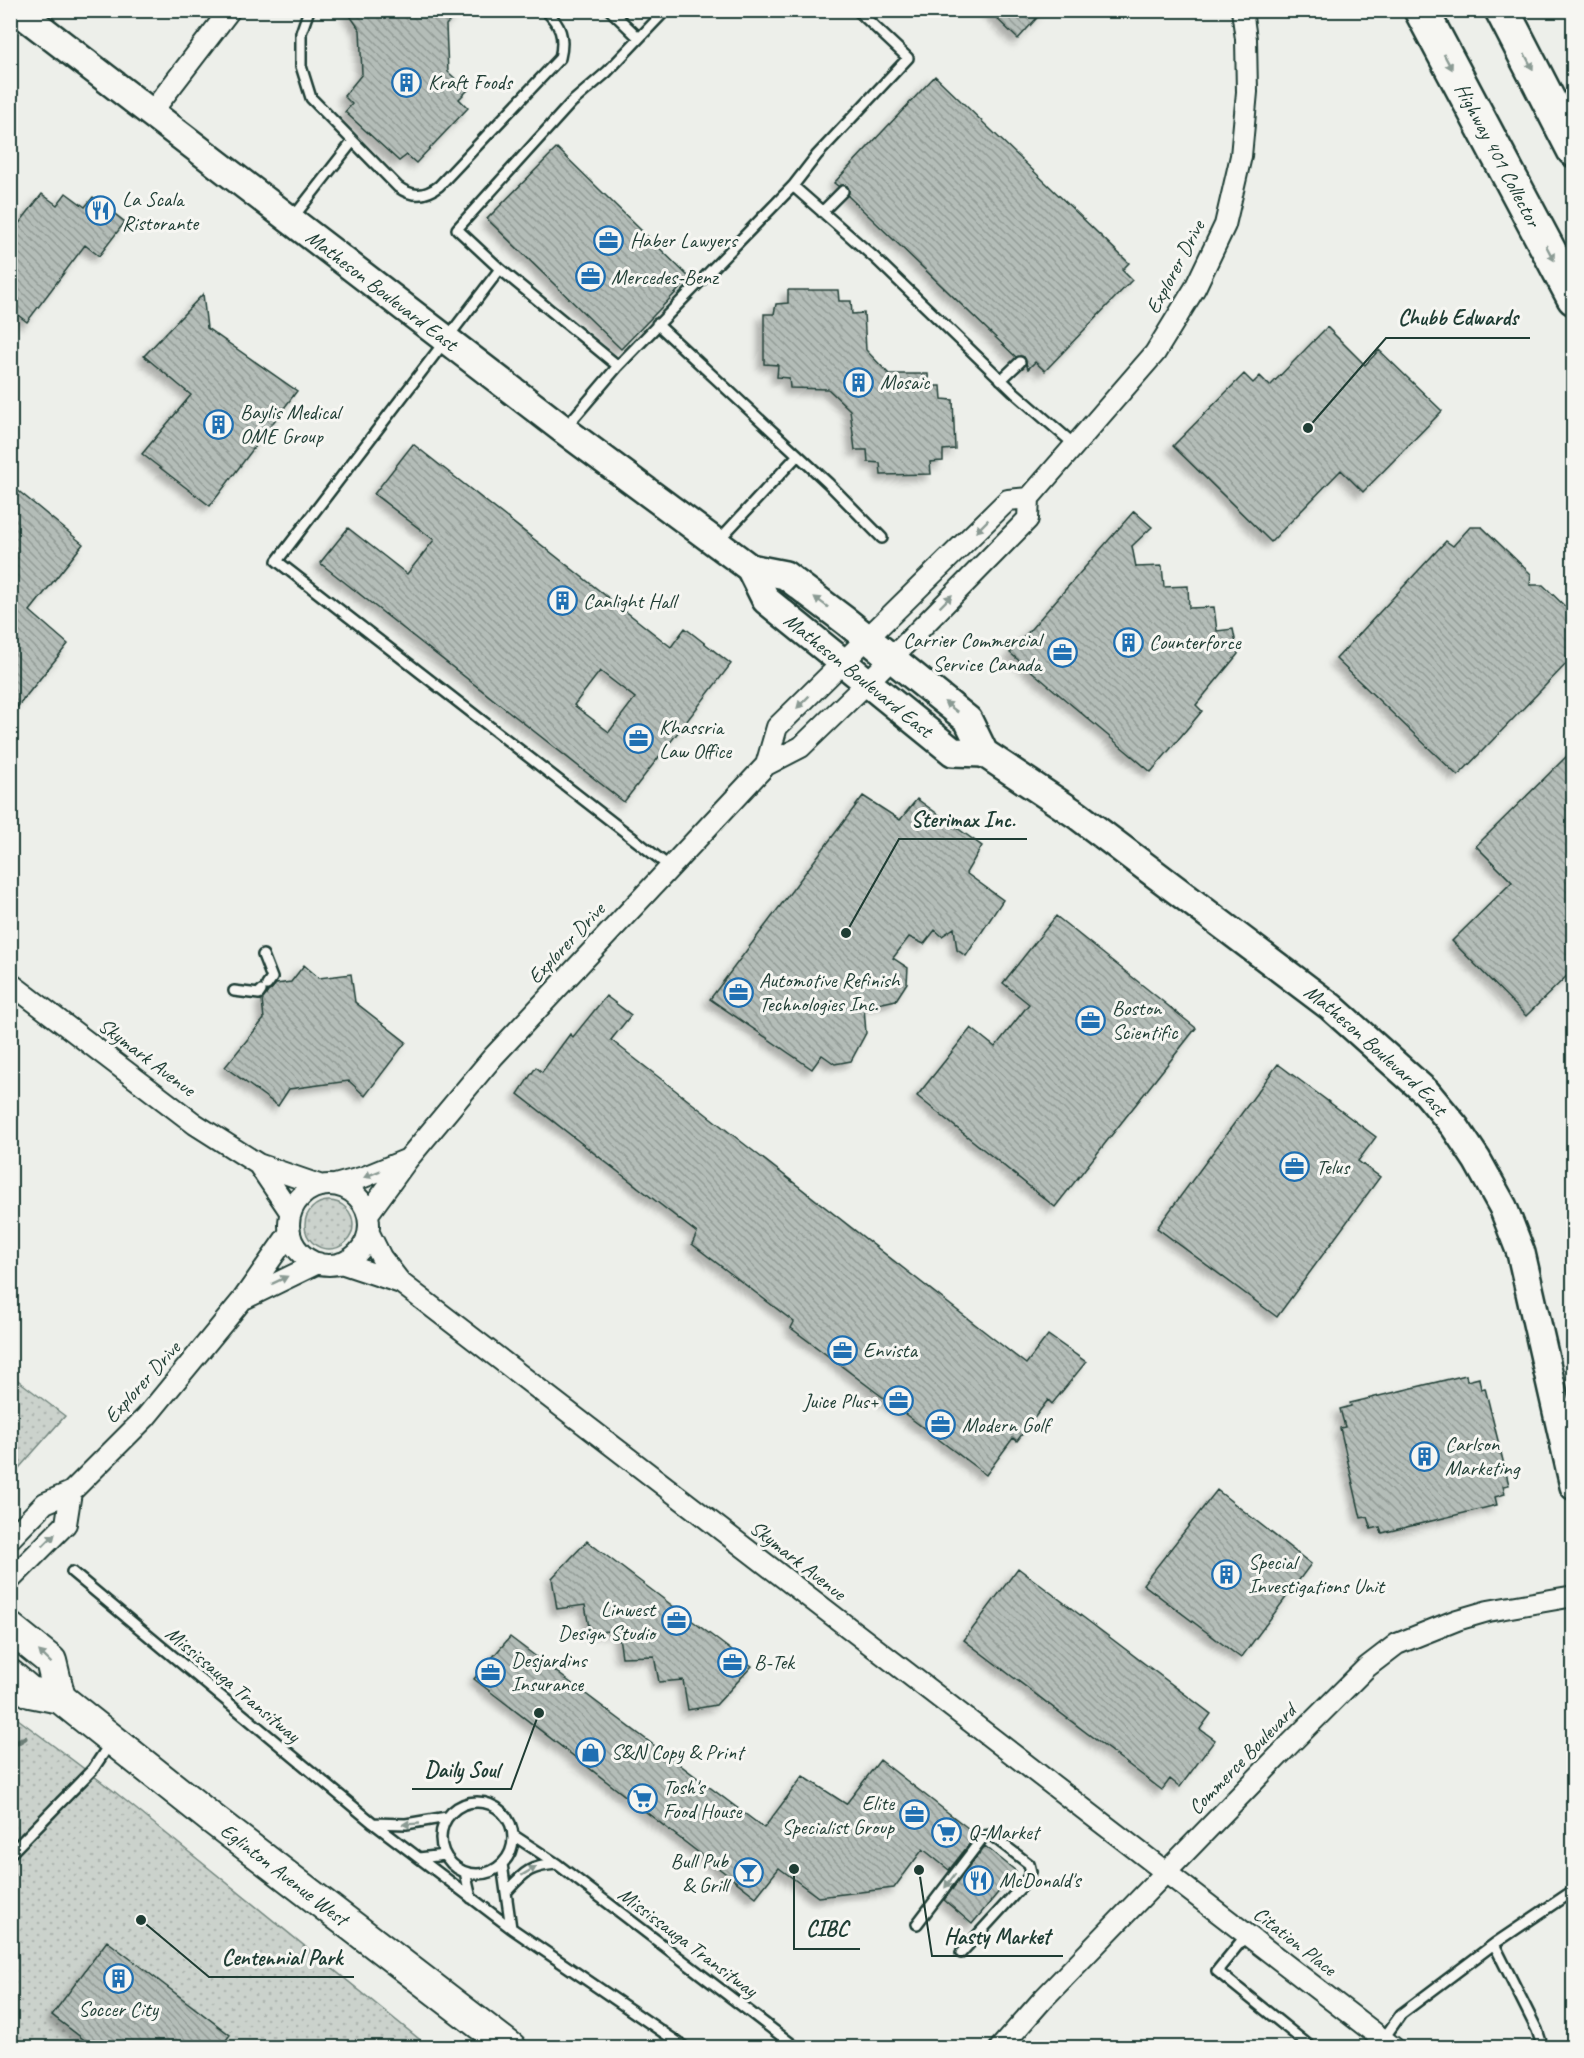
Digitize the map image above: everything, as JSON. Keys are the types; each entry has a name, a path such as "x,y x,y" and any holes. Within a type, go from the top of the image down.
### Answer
{"highway":[{"name":"Highway 401 Collector","path":"1421,10 1574,298"},
{"path":"1502,10 1574,150"}],"main road":[{"path":"10,1628 51,1660 60,1698"},
{"name":"Eglinton Avenue West","path":"10,1675 30,1692 60,1698 507,2046"}],"street":[{"name":"Matheson Boulevard East","path":"17,10 564,430 750,568 786,576 968,720 984,753 1077,814 1331,1007 1427,1093 1455,1127 1503,1207 1521,1253 1574,1486"},
{"path":"151,113 230,10"},
{"name":"Explorer Drive","path":"369,1223 408,1160 493,1057 766,765 801,747 1028,519 1029,498 1155,353 1195,288 1225,225 1240,156 1247,92 1246,39 1242,10"},
{"name":"Explorer Drive","path":"766,765 777,727 1008,500 1029,498"},
{"name":"Matheson Boulevard East","path":"750,568 766,600 953,752 984,753"},
{"name":"Skymark Avenue","path":"10,982 195,1124 258,1164 328,1186"},
{"name":"Explorer Drive","path":"328,1186 364,1177 408,1160"},
{"name":"Skymark Avenue","path":"258,1164 291,1222"},
{"path":"328,1186 355,1194 369,1223 359,1252 341,1263 318,1263 301,1253 291,1222 303,1195 328,1186"},
{"name":"Explorer Drive","path":"10,1539 45,1503 71,1492 146,1417 243,1299 291,1222"},
{"name":"Skymark Avenue","path":"369,1223 381,1257 401,1283 1168,1872"},
{"name":"Explorer Drive","path":"243,1299 318,1263"},
{"name":"Skymark Avenue","path":"341,1263 366,1274 401,1283"},
{"path":"10,1580 66,1524 71,1492"},
{"name":"Commerce Boulevard","path":"1000,2048 1044,1998 1308,1726 1367,1667 1396,1644 1457,1620 1488,1611 1574,1596"},
{"name":"Citation Place","path":"1168,1872 1384,2044"}],"lane":[{"path":"309,10 301,33 301,66 311,98 405,192 423,195 432,192 560,58 562,34 557,22 545,10"},
{"path":"610,10 639,38"},
{"path":"618,366 500,269 458,229 571,103 607,72 666,10"},
{"path":"564,430 618,366 793,186 817,155 908,58 857,10"},
{"path":"292,219 353,141"},
{"path":"793,186 876,259 1001,380 1076,446"},
{"path":"822,212 843,191"},
{"path":"500,269 277,561 670,867"},
{"path":"657,324 798,455 882,538"},
{"path":"1001,380 1020,362"},
{"path":"716,542 798,455"},
{"path":"234,991 259,994 264,988 272,978 263,955"},
{"name":"Mississauga Transitway","path":"72,1572 373,1823 511,1928 686,2048"},
{"path":"10,1854 93,1769 112,1740"},
{"name":"Mississauga Transitway","path":"373,1823 406,1824 447,1817 457,1808 469,1803 482,1802 495,1806 505,1815 513,1835 557,1864 797,2048"},
{"path":"447,1817 441,1836 445,1855 453,1865 465,1872 478,1874 491,1871 502,1864 509,1853 513,1835"},
{"path":"917,1924 984,1836 992,1835 1029,1864 1031,1872 1024,1884 961,1953"},
{"path":"419,1858 445,1855"},
{"path":"502,1864 511,1928"},
{"path":"507,1890 522,1875 537,1865 557,1864"},
{"path":"465,1872 471,1898"},
{"path":"1384,2044 1401,2014 1494,1944 1574,1890"},
{"path":"1247,1934 1217,1971 1312,2048"},
{"path":"1494,1944 1537,2030 1543,2048"}],"shaded area":[{"path":"324,1201 334,1201 346,1208 353,1220 353,1230 346,1242 334,1249 324,1249 309,1238 305,1230 305,1220 316,1205"},
{"path":"11,1375 65,1416 11,1477"},
{"path":"10,1713 115,1792 429,2047 11,2047"}],"building":[{"name":"Kraft Foods","path":"346,10 460,10 446,25 448,72 468,90 459,99 468,108 416,163 407,155 399,161 345,112 352,104 344,96 362,74 360,30"},
{"path":"988,10 1044,10 1018,39"},
{"path":"935,76 1129,263 1122,270 1132,280 1045,371 1035,362 1028,369 1024,357 1016,357 848,196 847,186 838,186 834,183"},
{"path":"557,148 690,278 621,349 487,219"},
{"path":"66,193 85,207 93,197 125,222 99,256 85,245 27,322 10,309 10,235 42,194 57,205"},
{"name":"Mosaic","path":"788,290 838,290 839,301 851,301 852,314 864,313 866,350 889,374 928,374 929,386 941,386 942,399 953,400 955,449 943,450 943,461 930,462 931,474 881,475 880,463 868,462 867,450 855,450 850,410 828,389 790,388 789,378 777,377 778,365 764,364 764,314 774,314 776,304 788,303"},
{"name":"Baylis Medical OME Group","path":"203,294 207,328 297,391 210,506 142,454 191,395 144,356"},
{"path":"1327,327 1365,365 1379,350 1442,411 1363,492 1341,470 1271,542 1173,446 1244,374 1253,383 1260,376 1270,386"},
{"name":"Canlight Hall","path":"413,444 671,647 685,628 731,664 624,802 320,563 348,528 407,574 434,540 374,494","holes":["600,671 635,698 609,732 574,705"]},
{"path":"10,484 83,544 30,611 68,644 10,716"},
{"name":"Counterforce","path":"1134,511 1152,527 1132,546 1136,567 1162,566 1164,587 1188,586 1189,608 1214,607 1217,631 1233,629 1238,654 1196,705 1202,711 1151,772 1010,653"},
{"path":"1470,527 1482,527 1531,574 1530,585 1543,585 1574,615 1574,651 1566,659 1569,661 1458,776 1336,659 1446,541 1453,546"},
{"path":"1574,749 1574,969 1526,1016 1452,941 1512,882 1476,846"},
{"path":"863,796 900,820 917,799 982,846 966,873 1003,900 966,956 957,950 954,928 942,936 935,930 924,944 909,937 893,958 908,968 907,983 896,1000 864,1007 866,1033 851,1061 835,1064 822,1055 812,1069 710,999"},
{"path":"1056,916 1196,1028 1055,1207 917,1096 971,1028 995,1047 1029,1004 1003,983"},
{"path":"304,965 319,978 351,974 355,1002 406,1042 365,1096 349,1081 289,1089 278,1106 225,1067 264,1019 262,1000 268,992 276,984 291,982"},
{"path":"606,996 631,1015 611,1040 1026,1364 1048,1335 1086,1362 1052,1404 1048,1400 1017,1441 1013,1438 986,1475 791,1328 794,1322 692,1244 697,1233 518,1094 536,1067 542,1072 570,1034 573,1037"},
{"path":"1278,1064 1376,1137 1358,1161 1380,1177 1277,1317 1157,1228"},
{"name":"Carlson Marketing","path":"1466,1375 1467,1381 1479,1378 1481,1389 1485,1388 1509,1485 1503,1486 1505,1494 1495,1497 1497,1505 1382,1533 1380,1527 1371,1529 1367,1517 1361,1518 1340,1428 1345,1427 1340,1409 1351,1406 1350,1403"},
{"name":"Special Investigations Unit","path":"1217,1490 1311,1564 1241,1658 1143,1584"},
{"path":"587,1541 752,1666 716,1705 688,1710 683,1680 659,1682 654,1656 622,1657 618,1630 590,1633 585,1605 557,1609 552,1578"},
{"path":"1018,1568 1211,1714 1200,1729 1215,1740 1180,1787 1170,1779 1162,1790 964,1640"},
{"path":"510,1637 764,1828 803,1776 846,1804 880,1760 973,1832 971,1834 975,1837 949,1870 923,1849 894,1888 818,1897 779,1868 756,1897 474,1679"},
{"path":"985,1846 1016,1871 972,1924 944,1900"},
{"name":"Soccer City","path":"107,1941 230,2035 220,2048 95,2048 52,2015"}],"waterway":[{"path":"10,1747 25,1738"}],"place":[{"name":"Kraft Foods","path":"407,82"},
{"name":"La Scala Ristorante","path":"101,211"},
{"name":"Haber Lawyers","path":"609,240"},
{"name":"Mercedes-Benz","path":"590,277"},
{"name":"Mosaic","path":"859,382"},
{"name":"Baylis Medical OME Group","path":"219,424"},
{"name":"Chubb Edwards","path":"1308,428"},
{"name":"Canlight Hall","path":"562,601"},
{"name":"Counterforce","path":"1128,642"},
{"name":"Carrier Commercial Service Canada","path":"1062,652"},
{"name":"Khassria Law Office","path":"638,739"},
{"name":"Sterimax Inc.","path":"846,933"},
{"name":"Automotive Refinish Technologies Inc.","path":"738,992"},
{"name":"Boston Scientific","path":"1091,1020"},
{"name":"Telus","path":"1295,1167"},
{"name":"Envista","path":"842,1350"},
{"name":"Juice Plus+","path":"899,1401"},
{"name":"Modern Golf","path":"941,1425"},
{"name":"Carlson Marketing","path":"1424,1456"},
{"name":"Special Investigations Unit","path":"1227,1574"},
{"name":"Linwest Design Studio","path":"676,1621"},
{"name":"B-Tek","path":"733,1662"},
{"name":"Desjardins Insurance","path":"490,1672"},
{"name":"Daily Soul","path":"539,1713"},
{"name":"S&N Copy & Print","path":"590,1752"},
{"name":"Tosh's Food House","path":"642,1799"},
{"name":"Elite Specialist Group","path":"915,1815"},
{"name":"Q-Market","path":"947,1832"},
{"name":"CIBC","path":"794,1869"},
{"name":"Hasty Market","path":"919,1870"},
{"name":"Bull Pub & Grill","path":"749,1873"},
{"name":"McDonald's","path":"978,1880"},
{"name":"Centennial Park","path":"141,1920"},
{"name":"Soccer City","path":"118,1978"}]}
